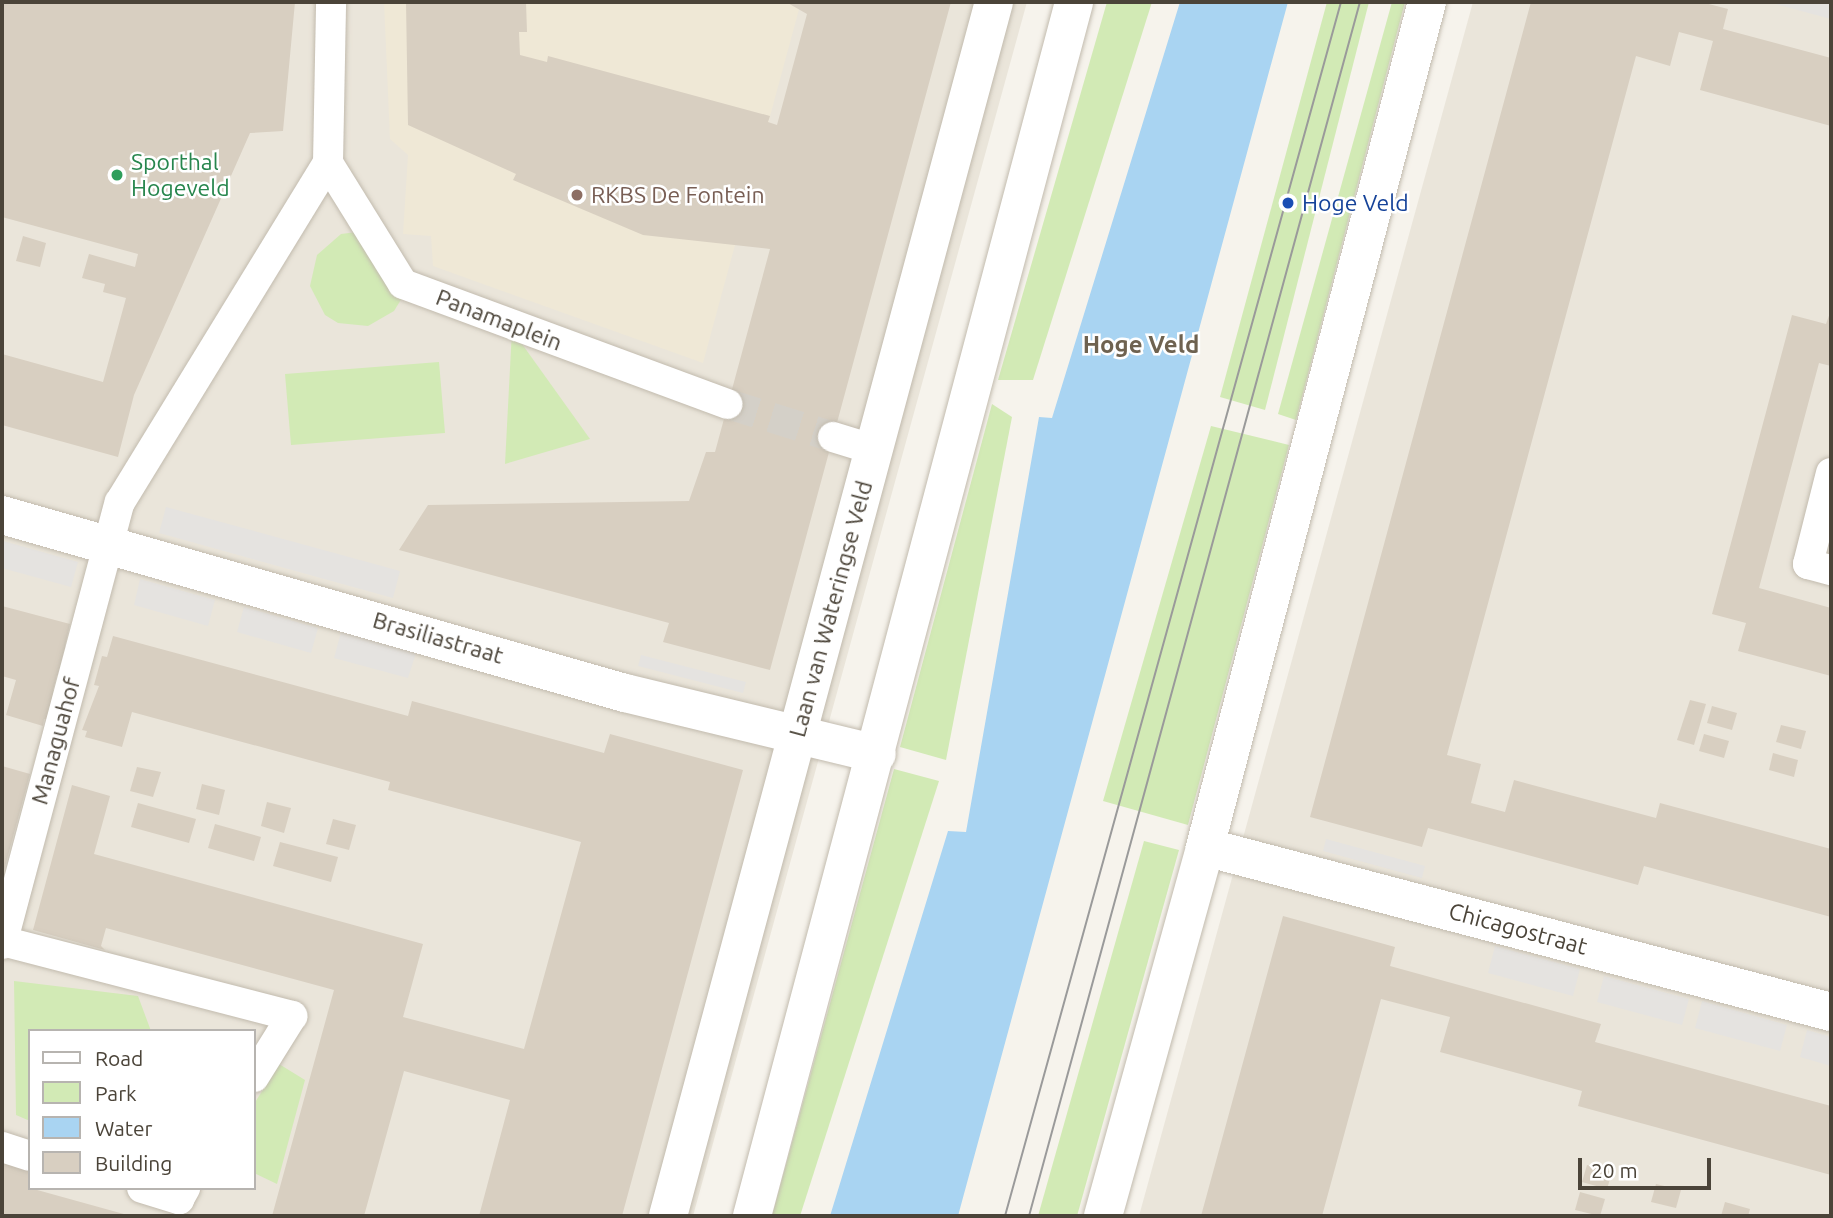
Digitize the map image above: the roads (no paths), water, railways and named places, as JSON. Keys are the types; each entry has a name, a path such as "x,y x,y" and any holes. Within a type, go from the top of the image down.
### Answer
{"street":[{"path":"111,543 120,502 328,163 331,2"},
{"name":"Laan van Wateringse Veld","path":"668,1216 994,2"},
{"path":"752,1216 877,754 970,383 1074,2"},
{"path":"1102,1216 1205,847 1427,2"},
{"name":"Panamaplein","path":"328,163 403,284 728,404"},
{"path":"833,437 875,450"},
{"path":"1831,473 1808,564 1831,570"},
{"name":"Brasiliastraat","path":"2,515 111,543 625,693 798,732 877,754"},
{"name":"Managuahof","path":"111,543 2,942 292,1016 256,1074"},
{"name":"Chicagostraat","path":"1205,847 1831,1012"},
{"path":"2,1147 28,1155"},
{"path":"149,1190 179,1199 184,1190"}],"water":[{"path":"1180,2 1288,2 958,1216 830,1216 948,831 966,832 1039,417 1052,418"}],"tunnel":[{"path":"728,404 833,437"}],"tram line":[{"path":"1005,1216 1341,2"},
{"path":"1029,1216 1360,2"}],"place":[{"name":"Sporthal Hogeveld","path":"117,175"},
{"name":"RKBS De Fontein","path":"577,195"},
{"name":"Hoge Veld","path":"1288,203"}],"district":[{"name":"Hoge Veld","path":"1141,345"}]}
